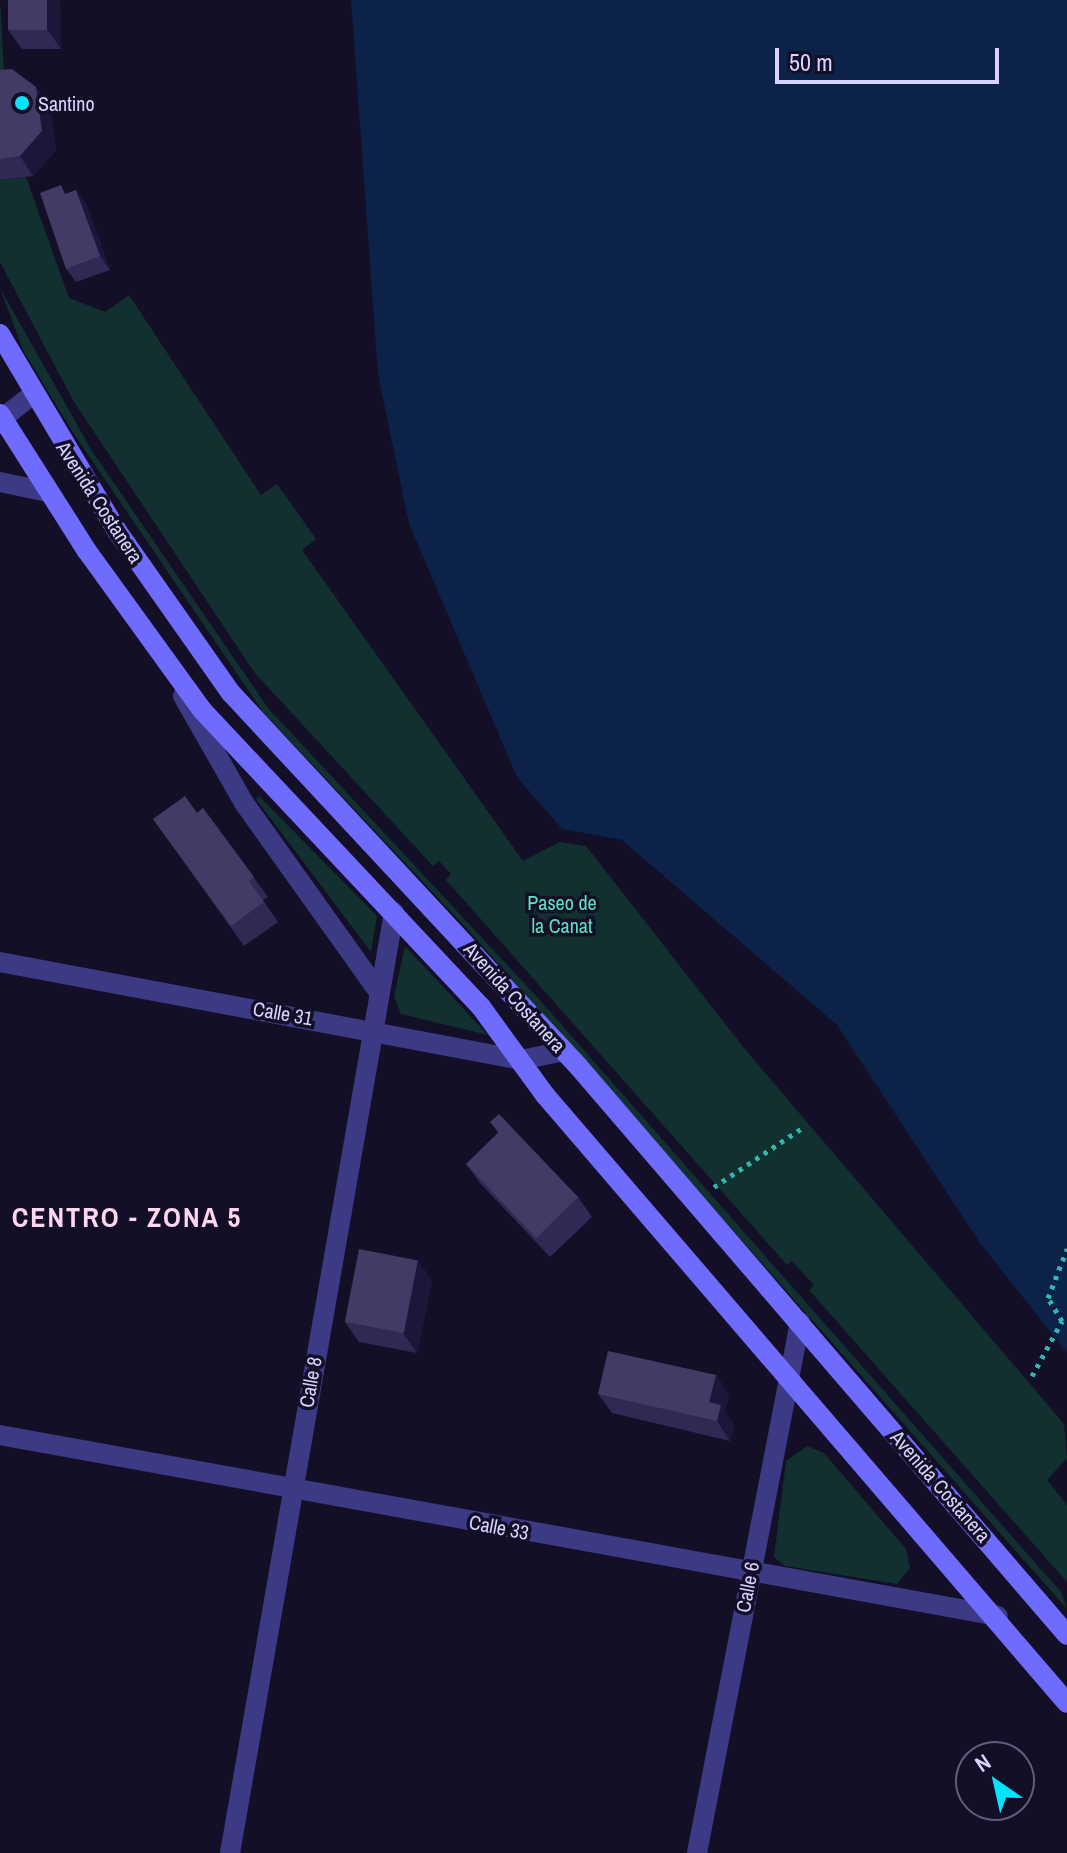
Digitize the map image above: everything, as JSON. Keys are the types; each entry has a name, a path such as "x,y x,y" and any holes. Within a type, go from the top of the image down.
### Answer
{"main road":[{"name":"Avenida Costanera","path":"0,334 32,395 231,693 564,1051 1067,1635"},
{"name":"Avenida Costanera","path":"0,417 159,654 272,791 394,912 998,1616 1067,1703"}],"street":[{"path":"0,417 32,395"},
{"path":"0,482 48,492"},
{"path":"159,654 244,803 379,992"},
{"name":"Calle 8","path":"230,1853 394,912"},
{"name":"Calle 31","path":"0,962 521,1060 564,1051"},
{"name":"Calle 6","path":"697,1853 800,1322"},
{"name":"Calle 33","path":"0,1435 749,1574 998,1616"}],"path":[{"path":"713,1188 802,1128"},
{"path":"1032,1376 1062,1321 1048,1298 1067,1249"}],"green space":[{"path":"0,0 5,90 0,91"},
{"name":"Paseo de la Canat","path":"26,177 69,298 105,312 129,295 261,495 277,484 316,539 302,550 523,861 560,842 586,846 744,1048 1064,1424 1067,1458 1047,1480 1067,1505 1067,1582 809,1290 814,1285 792,1261 787,1265 446,880 451,874 439,861 433,866 254,672 74,402 0,262 0,180"},
{"path":"0,288 92,451 268,708 538,998 1061,1592 1067,1609 469,931 263,712 72,431 24,352"},
{"path":"259,796 377,916 371,952 256,799"},
{"path":"405,946 488,1035 401,1014 394,996"},
{"path":"807,1446 824,1453 906,1549 910,1568 897,1584 785,1566 774,1557 786,1461"}],"water":[{"path":"351,0 1067,0 1067,1353 980,1243 837,1025 622,840 562,829 517,777 409,524 378,374"}],"building":[{"path":"8,0 47,0 47,30 8,30"},
{"path":"12,69 36,87 42,131 20,156 0,159 0,70"},
{"path":"61,185 65,194 76,190 100,256 66,269 40,193"},
{"path":"185,796 197,813 203,808 254,877 249,881 264,902 231,926 153,819"},
{"path":"499,1114 578,1197 536,1238 466,1164 499,1132 490,1122"},
{"path":"359,1249 418,1260 404,1333 345,1322"},
{"path":"608,1351 716,1375 709,1402 721,1405 717,1421 598,1394"}],"place":[{"name":"Santino","path":"22,103"}],"district":[{"name":"CENTRO - ZONA 5","path":"127,1217"}]}
